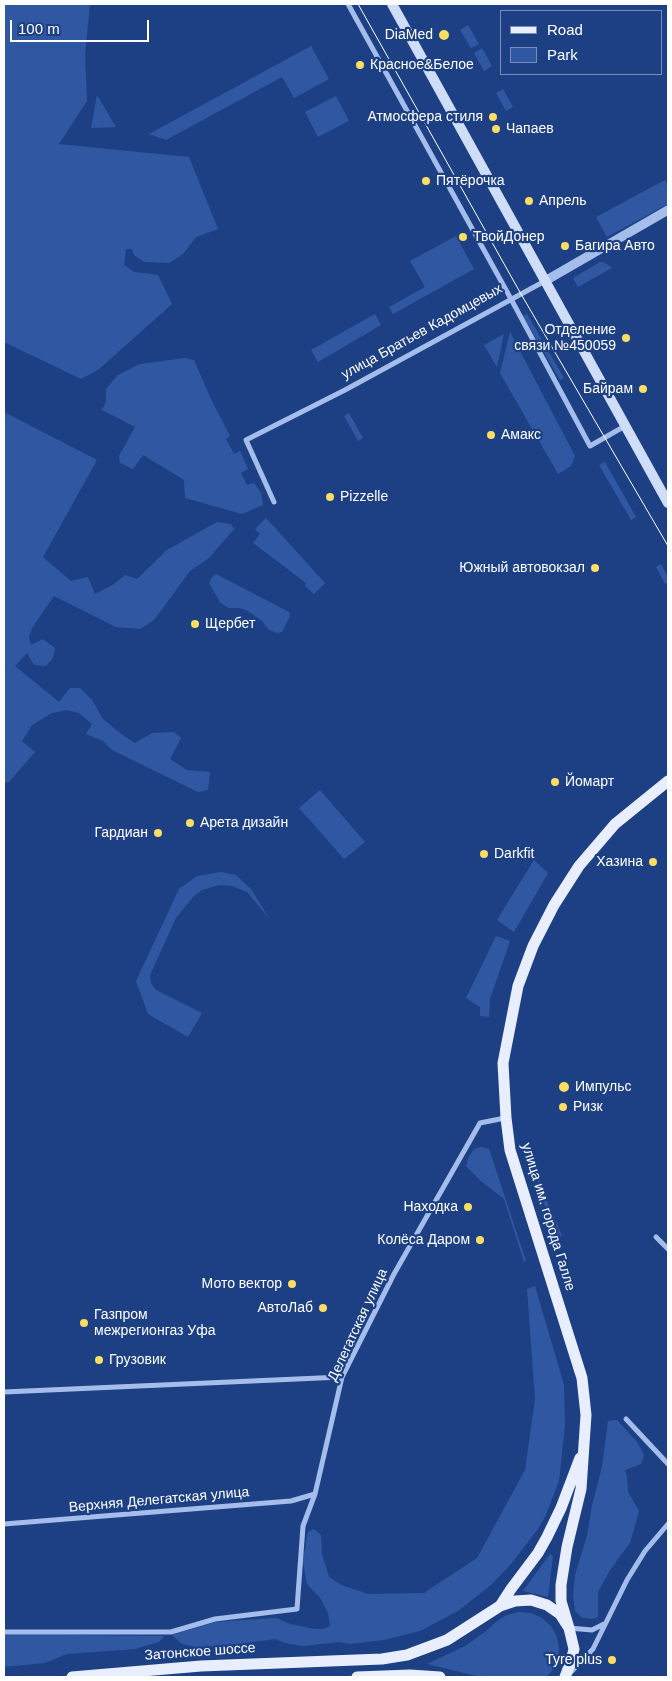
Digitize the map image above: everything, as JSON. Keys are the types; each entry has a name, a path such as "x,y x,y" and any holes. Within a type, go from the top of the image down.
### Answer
{"main road":[{"path":"392,4 668,503"},
{"name":"улица им. города Галле","path":"565,1677 572,1662 574,1649 561,1601 561,1584 567,1547 581,1490 586,1415 582,1378 510,1150 503,1063 518,986 533,946 554,905 585,859 615,824 668,781"},
{"name":"улица им. города Галле","path":"330,1660 382,1659 423,1650 462,1632 500,1606 538,1553 547,1537 561,1508 585,1444"},
{"path":"500,1606 524,1600 539,1602 560,1614 569,1628"},
{"name":"Затонское шоссе","path":"72,1677 201,1666 330,1660"},
{"path":"356,1677 382,1675 440,1677"}],"street":[{"path":"348,4 590,446 625,426"},
{"name":"улица Братьев Кадомцевых","path":"274,502 246,440 345,390 546,281 668,210"},
{"name":"Делегатская улица","path":"4,1632 171,1632 215,1618 296,1610 303,1526 315,1494 342,1377 394,1274 480,1123 506,1118"},
{"path":"656,1237 668,1249"},
{"path":"4,1392 342,1377"},
{"path":"626,1419 668,1464"},
{"name":"Верхняя Делегатская улица","path":"4,1524 291,1501 315,1494"},
{"path":"565,1677 593,1649 640,1558 668,1524"},
{"path":"569,1628 592,1630 605,1624"}],"green space":[{"path":"4,4 90,4 85,55 87,101 59,144 189,157 218,229 196,237 183,254 169,263 144,262 134,255 132,249 126,249 124,265 134,272 158,275 172,304 98,370 81,379 4,342"},
{"path":"468,25 479,44 471,48 460,30"},
{"path":"311,46 329,79 294,98 282,77 166,140 149,134"},
{"path":"482,48 492,66 484,71 474,53"},
{"path":"503,89 513,107 506,111 496,93"},
{"path":"97,95 116,127 91,128"},
{"path":"336,96 349,121 318,137 305,112"},
{"path":"665,180 668,186 668,204 607,237 596,217"},
{"path":"456,236 474,269 393,314 389,307 425,287 410,261"},
{"path":"600,262 612,268 578,287 573,278"},
{"path":"375,314 381,325 318,362 311,350"},
{"path":"527,314 564,378 560,380 523,316"},
{"path":"510,332 575,456 571,466 558,474 500,373"},
{"path":"504,334 497,367 484,345"},
{"path":"185,358 194,360 230,436 226,439 234,454 240,451 248,469 241,473 247,485 254,483 261,493 263,505 242,514 185,498 184,480 143,455 133,469 120,463 119,456 135,427 102,410 106,402 106,389 118,375 140,364"},
{"path":"4,412 97,460 43,557 71,581 88,577 95,594 114,584 125,575 137,579 167,550 217,522 231,524 234,529 209,558 190,571 154,620 140,629 116,627 54,596 32,628 29,637 31,645 43,639 55,648 53,658 46,666 34,665 27,653 15,666 59,702 70,688 80,688 92,700 103,719 135,743 152,733 174,732 181,738 170,759 187,770 210,772 208,790 198,792 112,750 103,741 86,734 92,724 79,713 67,710 52,713 32,725 22,741 35,752 8,783 4,782"},
{"path":"349,413 363,438 358,441 344,416"},
{"path":"605,462 636,517 631,520 599,465"},
{"path":"266,518 325,583 314,594 305,586 306,583 253,543 260,534 255,529"},
{"path":"661,564 668,577 668,582 665,584 656,567"},
{"path":"216,574 289,612 290,616 282,632 277,633 269,630 261,620 248,611 240,608 228,608 220,602 209,583"},
{"path":"320,790 365,842 344,859 299,808"},
{"path":"534,860 548,873 514,932 497,920"},
{"path":"221,872 236,875 251,889 269,918 247,892 232,886 219,885 202,890 193,897 176,918 150,975 151,983 156,990 202,1013 188,1037 148,1014 136,981 179,889 197,876"},
{"path":"496,936 510,941 490,999 489,1017 480,1016 480,1007 466,998"},
{"path":"481,1147 489,1149 526,1261 524,1262 504,1199 466,1166 469,1156 474,1149"},
{"path":"533,1156 541,1187 562,1236 556,1239 539,1188"},
{"path":"535,1286 564,1385 565,1425 559,1481 545,1517 538,1529 511,1564 491,1585 458,1611 420,1631 384,1640 303,1646 275,1639 223,1646 195,1647 182,1644 172,1635 216,1622 276,1618 290,1624 315,1629 323,1629 330,1626 328,1613 321,1599 307,1584 303,1562 308,1532 314,1529 321,1535 322,1554 329,1577 341,1585 368,1594 424,1593 477,1558 525,1470 535,1399 527,1289"},
{"path":"617,1420 637,1442 644,1455 641,1464 625,1470 628,1492 639,1511 630,1543 610,1570 598,1592 598,1617 592,1619 583,1618 575,1611 573,1596 575,1575 587,1536 592,1505 602,1467 608,1421"},
{"path":"550,1554 553,1556 548,1597 523,1591"},
{"path":"519,1612 531,1613 542,1618 551,1626 557,1637 559,1649 557,1661 546,1677 481,1677 427,1664 465,1646 507,1615"},
{"path":"4,1635 164,1636 159,1642 135,1649 67,1654 45,1663 4,1667"}],"tram line":[{"path":"358,4 521,294 668,546"}],"place":[{"name":"DiaMed","path":"444,35"},
{"name":"Красное&Белое","path":"360,65"},
{"name":"Атмосфера стиля","path":"493,117"},
{"name":"Чапаев","path":"496,129"},
{"name":"Пятёрочка","path":"426,181"},
{"name":"Апрель","path":"529,201"},
{"name":"ТвойДонер","path":"463,237"},
{"name":"Багира Авто","path":"565,246"},
{"name":"Отделение связи №450059","path":"626,338"},
{"name":"Байрам","path":"643,389"},
{"name":"Амакс","path":"491,435"},
{"name":"Pizzelle","path":"330,497"},
{"name":"Южный автовокзал","path":"595,568"},
{"name":"Щербет","path":"195,624"},
{"name":"Йомарт","path":"555,782"},
{"name":"Арета дизайн","path":"190,823"},
{"name":"Гардиан","path":"158,833"},
{"name":"Darkfit","path":"484,854"},
{"name":"Хазина","path":"653,862"},
{"name":"Импульс","path":"564,1087"},
{"name":"Ризк","path":"563,1107"},
{"name":"Находка","path":"468,1207"},
{"name":"Колёса Даром","path":"480,1240"},
{"name":"Мото вектор","path":"292,1284"},
{"name":"АвтоЛаб","path":"323,1308"},
{"name":"Газпром межрегионгаз Уфа","path":"84,1323"},
{"name":"Грузовик","path":"99,1360"},
{"name":"Tyre plus","path":"612,1660"}]}
